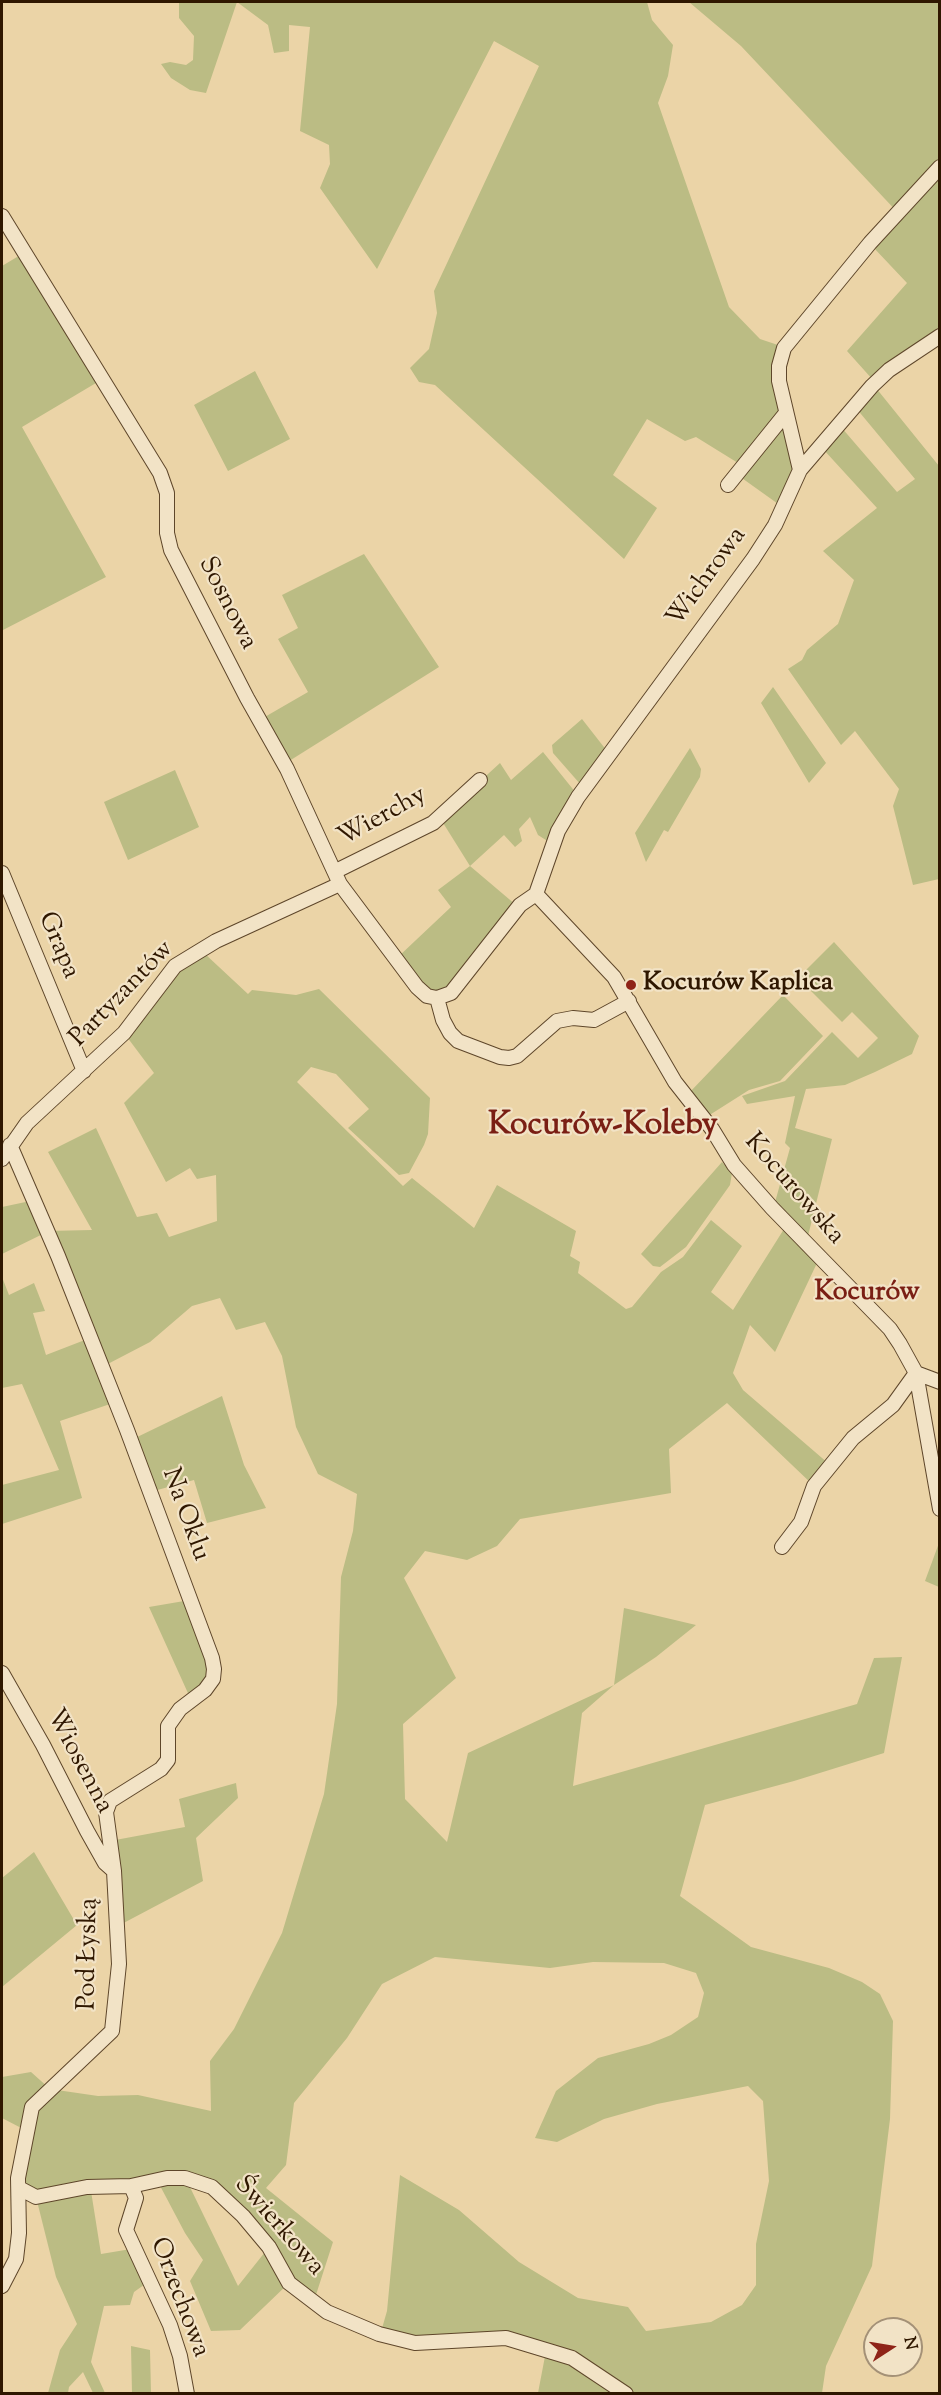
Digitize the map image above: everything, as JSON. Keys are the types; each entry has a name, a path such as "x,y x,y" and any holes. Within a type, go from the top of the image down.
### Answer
{"street":[{"path":"800,470 779,381 779,366 784,348 851,265 939,167"},
{"name":"Sosnowa","path":"2,216 160,473 167,493 167,533 171,550 247,698 287,769 338,878 417,987 426,996 437,998"},
{"name":"Wichrowa","path":"536,894 558,831 578,797 753,559 775,525 800,470 872,386 889,370 939,336"},
{"path":"728,485 786,413"},
{"name":"Wierchy","path":"338,878 433,823 480,780"},
{"name":"Grapa","path":"2,873 84,1071"},
{"name":"Partyzantów","path":"2,1159 27,1123 124,1033 173,969 216,941 338,878"},
{"path":"536,894 520,905 451,993 437,998 443,1020 450,1033 458,1041 500,1057 509,1058 517,1056 557,1021 573,1018 594,1020 629,1001"},
{"name":"Kocurowska","path":"536,894 614,977 675,1082 712,1129 734,1165 772,1208 890,1329 916,1373 939,1509"},
{"name":"Na Oklu","path":"10,1145 58,1256 127,1430 212,1658 214,1669 213,1679 205,1690 172,1717 168,1726 168,1760 161,1769 110,1801 106,1812 114,1871"},
{"path":"782,1547 801,1522 814,1486 853,1438 893,1405 916,1373 939,1382"},
{"name":"Wiosenna","path":"2,1673 105,1863 114,1871"},
{"name":"Pod Łyską","path":"2,2286 16,2259 19,2233 18,2178 32,2107 112,2031 118,1964 114,1871"},
{"name":"Świerkowa","path":"19,2188 36,2196 87,2187 131,2186 166,2178 185,2178 212,2187 250,2223 269,2247 289,2283 327,2312 379,2334 415,2343 506,2338 572,2358 626,2394"},
{"name":"Orzechowa","path":"131,2186 136,2198 126,2230 170,2325 180,2356 187,2394"}],"green space":[{"path":"179,2 237,2 206,93 190,90 171,78 161,64 170,62 186,65 193,60 194,36 179,18"},
{"path":"237,2 647,2 652,20 673,45 668,76 658,103 729,307 760,339 781,346 786,413 738,463 696,437 685,441 647,419 613,475 657,508 624,559 435,385 419,382 410,368 429,349 437,313 434,291 539,66 494,41 377,269 320,188 330,164 329,145 300,131 310,27 289,25 289,51 274,53 268,25"},
{"path":"689,2 939,2 939,330 873,380 847,351 907,283 873,247 901,216 741,46"},
{"path":"22,254 101,380 22,427 106,577 3,630 2,266"},
{"path":"255,371 290,439 228,471 194,405"},
{"path":"876,388 939,466 939,879 913,885 893,806 899,789 855,731 841,745 788,669 802,660 807,650 838,624 854,580 823,551 877,508 823,449 841,427 897,492 915,479 856,408"},
{"path":"783,426 795,471 781,506 739,476"},
{"path":"364,554 439,667 286,763 263,718 308,692 278,639 298,628 282,595"},
{"path":"773,687 826,763 809,783 761,703"},
{"path":"582,719 607,751 581,785 553,753 552,745"},
{"path":"690,748 701,769 700,777 668,832 664,830 646,862 635,833"},
{"path":"543,752 576,793 549,842 538,835 530,817 519,829 522,841 515,847 504,835 470,866 440,818 500,763 511,780"},
{"path":"175,770 199,827 128,860 104,802"},
{"path":"470,866 516,905 452,988 437,993 423,987 398,957 451,907 438,890"},
{"path":"834,942 919,1036 912,1054 875,1072 845,1085 806,1089 795,1128 832,1139 807,1240 774,1206 790,1148 785,1143 795,1096 747,1104 742,1096 785,1081 832,1032 858,1058 878,1038 852,1012 842,1022 798,978"},
{"path":"204,953 248,994 252,990 296,995 319,989 430,1098 428,1134 409,1173 399,1175 348,1128 369,1109 336,1074 311,1067 297,1082 403,1186 412,1178 474,1228 497,1185 576,1231 570,1256 580,1262 578,1273 626,1309 632,1307 661,1272 683,1257 711,1220 742,1246 711,1292 733,1310 784,1229 817,1263 775,1352 750,1325 733,1373 743,1390 829,1464 813,1485 727,1403 669,1449 671,1493 520,1519 497,1546 467,1560 425,1551 404,1578 456,1678 403,1724 405,1799 447,1842 468,1753 614,1685 582,1713 573,1786 857,1704 874,1658 902,1657 884,1753 705,1805 680,1896 751,1947 829,1968 862,1982 880,1994 893,2021 890,2119 872,2266 826,2366 822,2393 538,2393 546,2351 506,2338 452,2343 381,2332 387,2311 400,2175 459,2210 519,2262 578,2298 628,2307 646,2331 711,2322 742,2305 756,2285 756,2244 769,2181 763,2101 748,2086 657,2104 604,2119 557,2142 535,2138 556,2091 598,2058 649,2044 671,2035 698,2017 704,1993 696,1973 664,1963 593,1962 550,1968 435,1957 382,1984 347,2038 294,2103 286,2165 266,2188 333,2242 314,2301 289,2283 240,2330 211,2331 190,2281 203,2260 185,2233 157,2180 91,2191 101,2254 131,2249 148,2282 134,2292 130,2305 104,2306 91,2362 105,2393 93,2393 83,2372 69,2387 68,2393 48,2393 60,2350 77,2324 56,2277 36,2197 19,2188 27,2131 2,2118 2,2077 31,2072 50,2089 98,2096 138,2095 211,2111 210,2061 234,2029 282,1933 324,1794 337,1704 341,1577 353,1531 357,1494 318,1474 296,1427 282,1356 265,1322 236,1330 220,1298 192,1306 150,1342 102,1367 116,1402 60,1421 82,1498 2,1524 2,1485 59,1470 22,1384 2,1388 2,1277 9,1295 34,1283 45,1311 33,1313 46,1355 90,1338 47,1232 2,1254 2,1207 35,1200 47,1231 92,1230 48,1152 96,1128 137,1217 157,1213 169,1237 217,1221 216,1175 197,1179 190,1168 166,1182 124,1103 154,1073 124,1033 172,974","holes":["186,2179 212,2188 269,2247 238,2286"]},
{"path":"783,995 823,1036 780,1081 749,1090 708,1116 689,1093"},
{"path":"722,1162 732,1173 730,1185 686,1247 660,1267 653,1266 641,1254"},
{"path":"222,1396 244,1465 266,1508 207,1523 194,1480 150,1492 131,1440"},
{"path":"939,1543 939,1587 925,1581"},
{"path":"190,1600 214,1669 192,1702 149,1607"},
{"path":"624,1608 696,1625 656,1657 614,1685"},
{"path":"236,1783 238,1798 196,1838 203,1881 116,1927 110,1841 185,1827 179,1799"},
{"path":"34,1852 77,1925 2,1987 2,1878"},
{"path":"131,2346 150,2350 151,2393 132,2393"}],"place":[{"name":"Kocurów Kaplica","path":"631,985"}],"district":[{"name":"Kocurów-Koleby","path":"603,1128"},
{"name":"Kocurów","path":"867,1294"}]}
